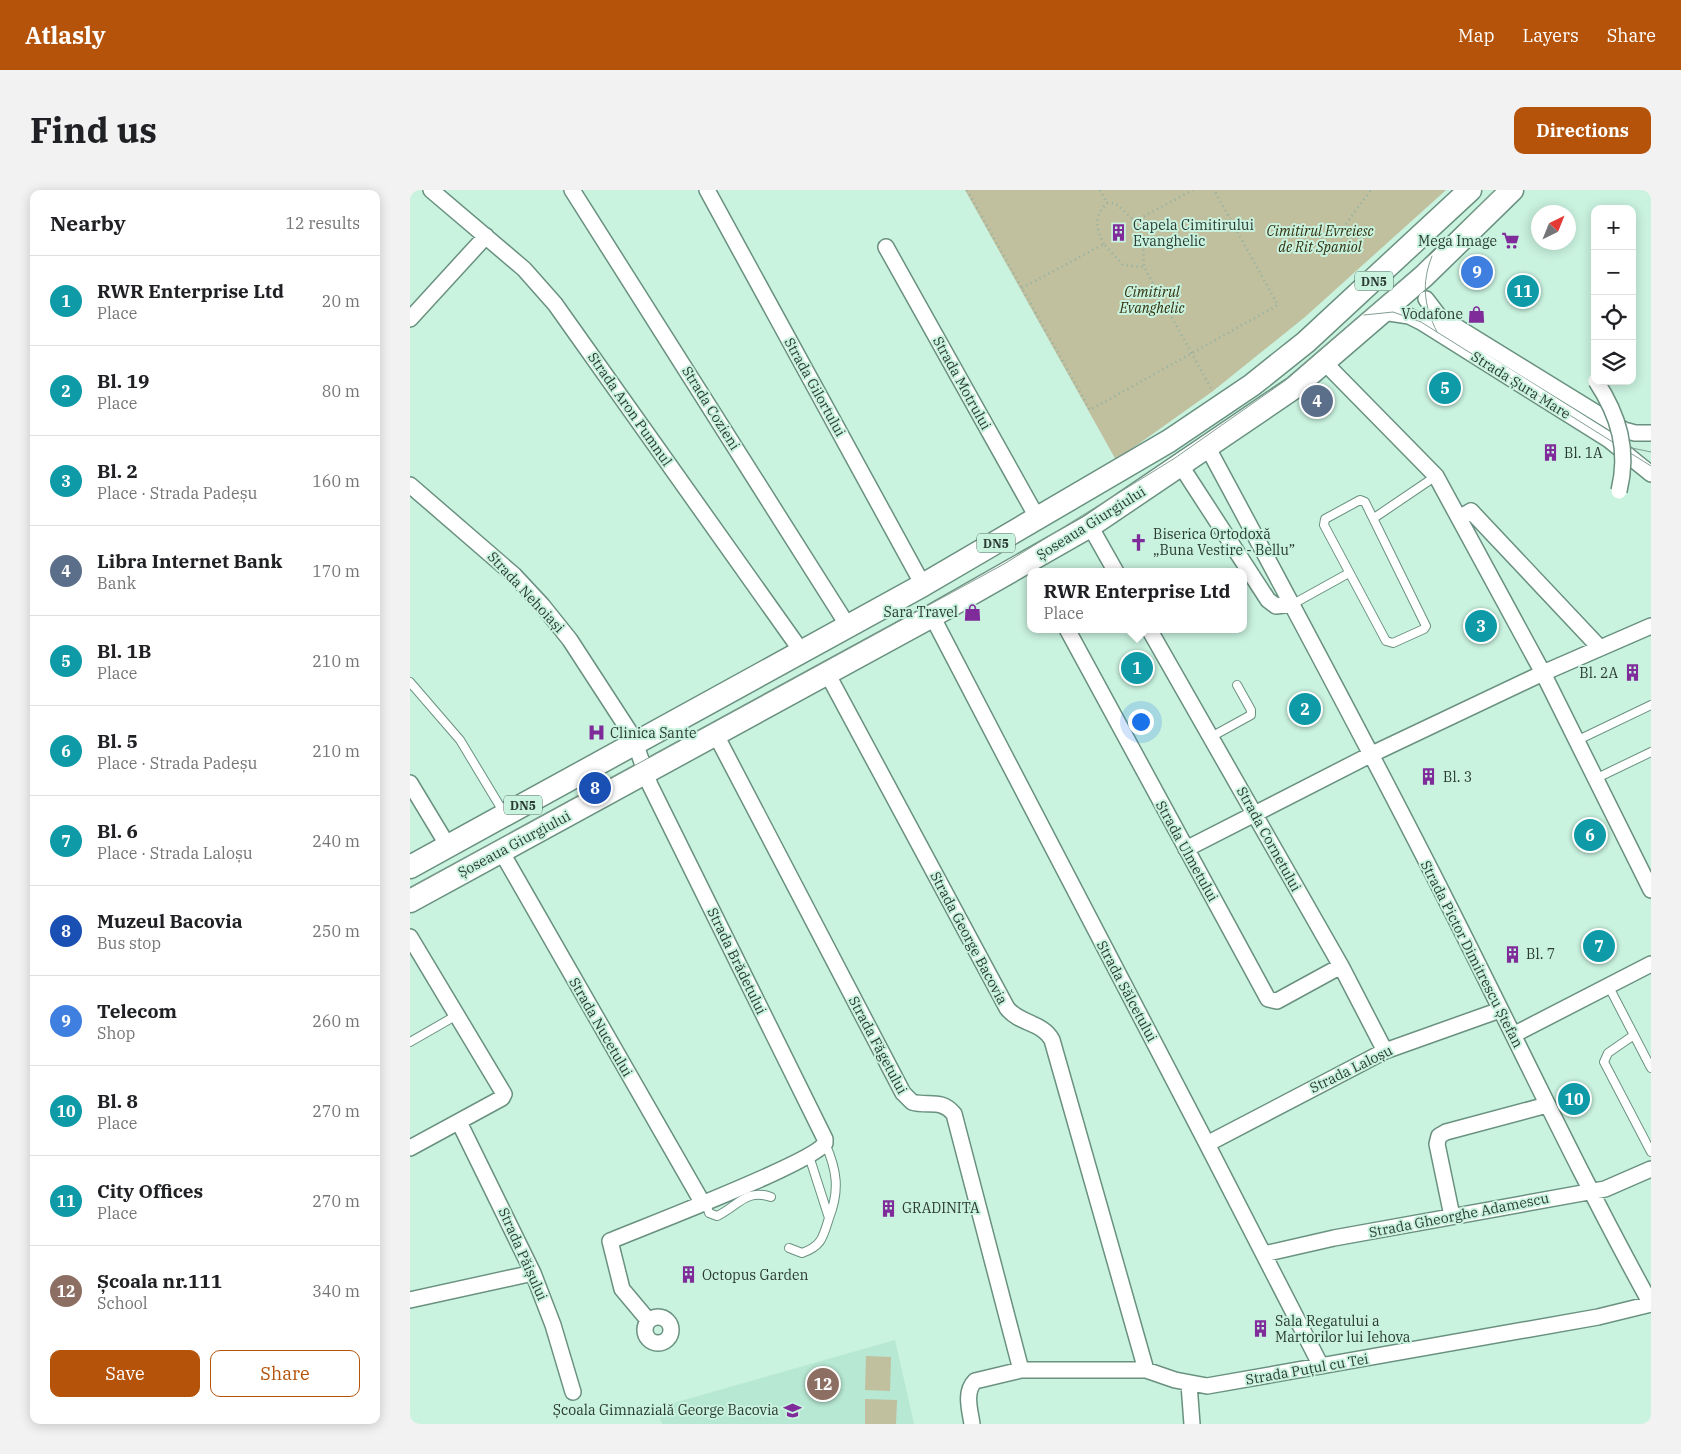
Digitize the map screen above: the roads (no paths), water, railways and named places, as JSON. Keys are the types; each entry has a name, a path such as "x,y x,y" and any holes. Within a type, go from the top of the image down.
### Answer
{"main road":[{"name":"Șoseaua Giurgiului","path":"410,867 923,585 1169,441 1252,385 1338,314 1470,190"},
{"name":"Șoseaua Giurgiului","path":"1033,566 1208,448 1288,392 1325,363 1424,276 1512,190"},
{"name":"Șoseaua Giurgiului","path":"410,901 932,616 1027,569"}],"street":[{"name":"Strada Aron Pumnul","path":"431,190 524,269 555,304 802,652"},
{"name":"Strada Cozieni","path":"572,190 848,626"},
{"name":"Strada Gilortului","path":"707,190 923,585"},
{"path":"410,318 486,236"},
{"name":"Strada Motrului","path":"886,246 1038,519"},
{"path":"1424,276 1426,299 1432,321 1438,332"},
{"name":"Strada Șura Mare","path":"1426,299 1439,316 1624,430 1635,433 1651,433"},
{"name":"Strada Șura Mare","path":"1383,312 1409,316 1438,332 1609,440 1651,474"},
{"path":"1325,363 1436,476 1543,673 1651,890"},
{"path":"1598,385 1608,400 1622,439 1624,461 1619,491"},
{"name":"Strada Pictor Dimitrescu Ștefan","path":"1208,448 1293,604 1590,1190 1649,1297"},
{"path":"1181,466 1268,600 1276,606 1293,604"},
{"name":"Strada Nehoiași","path":"413,492 490,553 542,605 592,671 636,743 645,773"},
{"path":"1459,518 1472,511 1600,648"},
{"path":"1090,526 1114,568"},
{"name":"Strada Sălcetului","path":"932,616 1321,1366"},
{"path":"1186,849 1370,755 1543,673 1651,626"},
{"name":"Strada Ulmetului","path":"1069,633 1268,1000 1277,1001 1340,966"},
{"name":"Strada Cornetului","path":"1151,633 1212,737 1340,966 1385,1051"},
{"name":"Strada George Bacovia","path":"827,673 1007,1008 1012,1015 1043,1029 1052,1040 1146,1370"},
{"name":"Strada Făgetului","path":"716,735 906,1098 917,1104 938,1103 945,1105 954,1114 1021,1370"},
{"name":"Strada Brădetului","path":"645,773 818,1149"},
{"path":"410,783 448,846"},
{"name":"Strada Nucetului","path":"501,851 709,1200"},
{"path":"410,937 504,1094 502,1098 410,1148"},
{"path":"1513,1035 1651,964"},
{"name":"Strada Laloșu","path":"1207,1144 1385,1051 1500,1010"},
{"path":"1452,1216 1437,1144 1439,1136 1446,1132 1547,1105"},
{"name":"Strada Păișului","path":"459,1122 533,1273 573,1392"},
{"path":"648,1320 622,1289 610,1241 786,1168 818,1149"},
{"name":"Strada Gheorghe Adamescu","path":"1264,1254 1614,1186 1651,1169"},
{"path":"410,1300 533,1273"},
{"name":"Strada Puțul cu Tei","path":"1021,1370 1146,1370 1189,1384 1207,1386 1598,1318 1649,1297"},
{"path":"972,1424 969,1397 970,1386 975,1381 1021,1370"},
{"path":"1189,1384 1192,1424"}],"lane":[{"path":"1374,518 1436,476"},
{"path":"1360,500 1365,502 1374,518 1426,626 1424,629 1393,643 1386,641 1323,522 1360,500"},
{"path":"1293,604 1349,573"},
{"path":"410,682 460,740 505,815"},
{"path":"1212,737 1251,715 1251,710 1237,686"},
{"path":"1576,741 1651,705"},
{"path":"1595,779 1651,752"},
{"path":"1609,987 1651,1068"},
{"path":"410,1042 457,1015"},
{"path":"1634,1034 1608,1054 1604,1062 1651,1152"},
{"path":"818,1149 829,1218"},
{"path":"789,1248 802,1253 816,1248 823,1237 836,1202 838,1184 834,1165 818,1149"},
{"path":"709,1200 707,1206 710,1213 717,1216 727,1212 737,1201 752,1194 771,1197"}],"tram line":[{"path":"410,888 1004,564 1175,458 1286,380 1432,253 1495,190"},
{"path":"1432,256 1425,285 1429,313 1437,332"},
{"path":"1364,315 1393,312 1421,322 1651,466"},
{"path":"1627,447 1651,452"}],"place":[{"name":"Capela Cimitirului Evanghelic","path":"1119,233"},
{"name":"Mega Image","path":"1511,241"},
{"name":"Telecom","path":"1477,272"},
{"name":"City Offices","path":"1523,291"},
{"name":"Vodafone","path":"1477,314"},
{"name":"Bl. 1B","path":"1445,388"},
{"name":"Libra Internet Bank","path":"1317,401"},
{"name":"Bl. 1A","path":"1550,453"},
{"name":"Biserica Ortodoxă „Buna Vestire - Bellu”","path":"1139,542"},
{"name":"Sara Travel","path":"972,612"},
{"name":"Bl. 2","path":"1481,626"},
{"name":"RWR Enterprise Ltd","path":"1137,668"},
{"name":"Bl. 2A","path":"1632,673"},
{"name":"Bl. 19","path":"1305,709"},
{"name":"Clinica Sante","path":"596,733"},
{"name":"Bl. 3","path":"1429,777"},
{"name":"Muzeul Bacovia","path":"595,788"},
{"name":"Bl. 5","path":"1590,835"},
{"name":"Bl. 6","path":"1599,946"},
{"name":"Bl. 7","path":"1512,954"},
{"name":"Bl. 8","path":"1574,1099"},
{"name":"GRADINITA","path":"888,1208"},
{"name":"Octopus Garden","path":"688,1275"},
{"name":"Sala Regatului a Martorilor lui Iehova","path":"1261,1329"},
{"name":"Școala nr.111","path":"823,1384"},
{"name":"Școala Gimnazială George Bacovia","path":"793,1410"}],"park label":[{"name":"Cimitirul Evreiesc de Rit Spaniol","path":"1320,239"},
{"name":"Cimitirul Evanghelic","path":"1152,300"}]}
